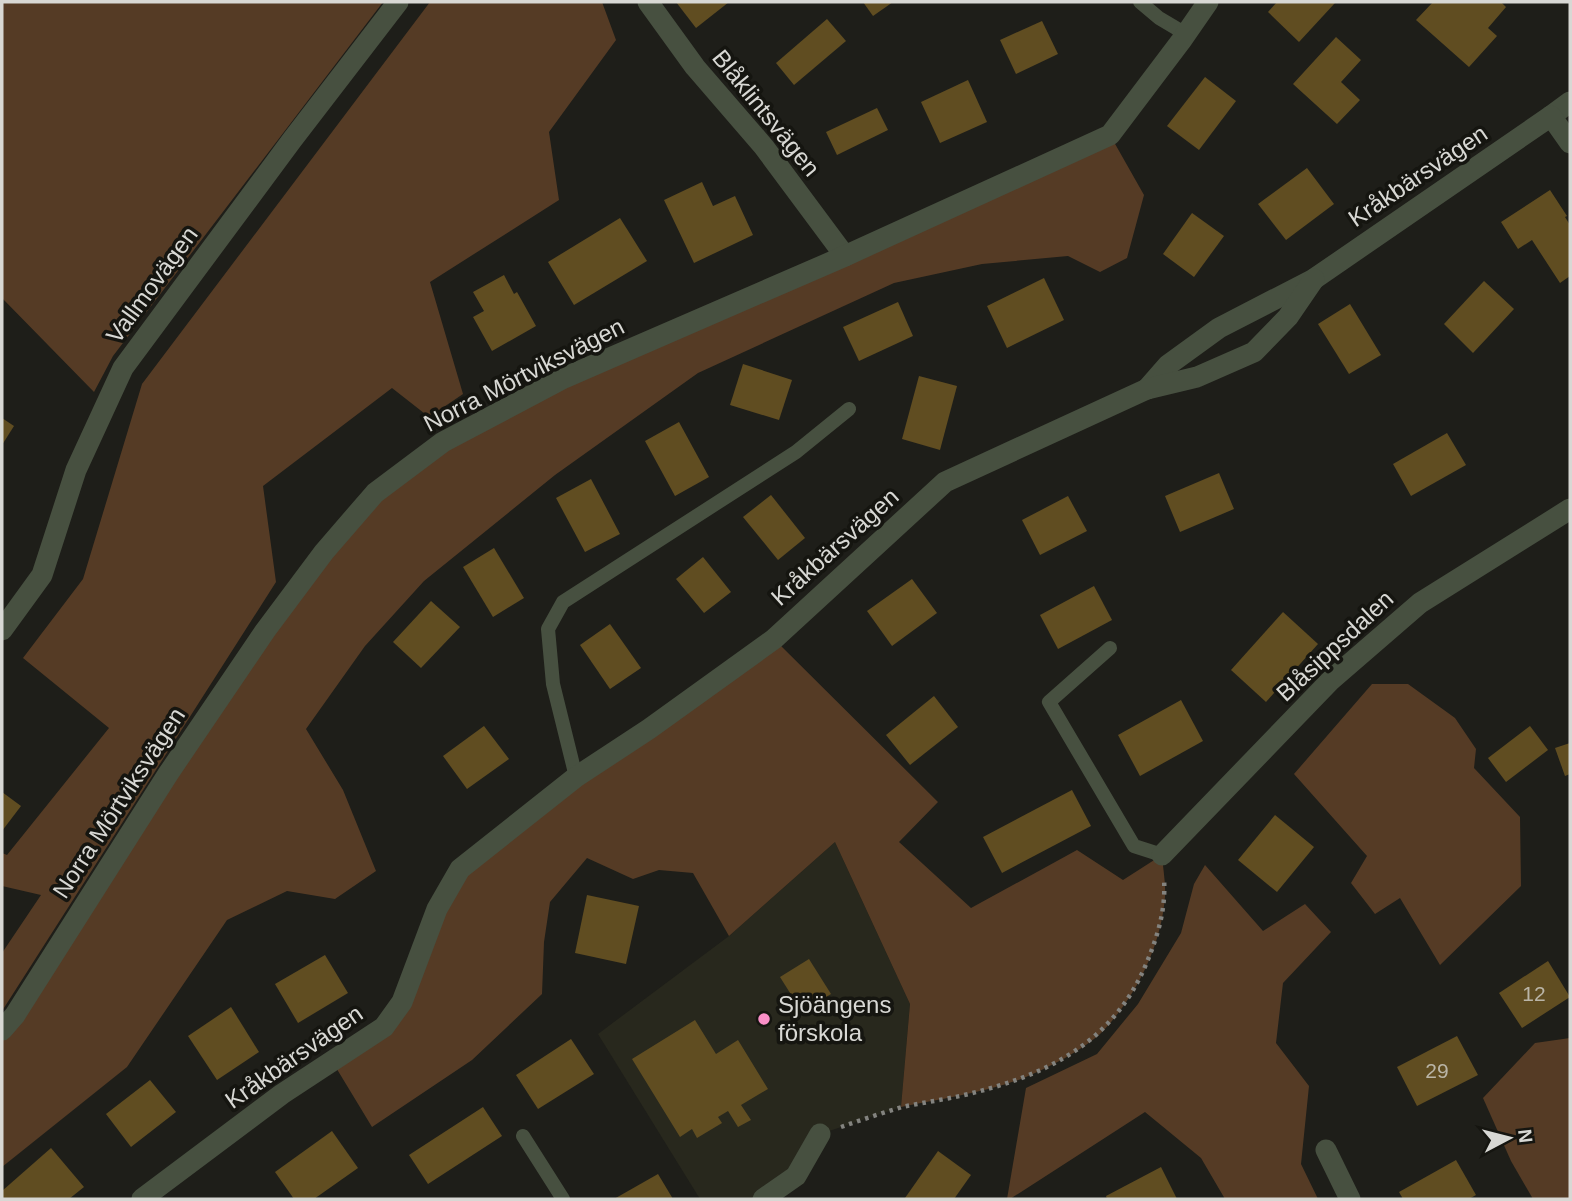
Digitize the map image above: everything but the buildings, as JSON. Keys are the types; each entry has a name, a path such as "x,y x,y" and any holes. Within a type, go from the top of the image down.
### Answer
{"street":[{"name":"Vallmovägen","path":"2,630 42,575 76,470 123,368 398,2"},
{"name":"Blåklintsvägen","path":"648,2 695,67 764,147 845,256"},
{"name":"Norra Mörtviksvägen","path":"2,1030 15,1015 168,774 265,631 324,552 375,493 443,442 564,378 845,256 1110,135 1208,2"},
{"name":"Kråkbärsvägen","path":"1147,389 1168,365 1219,328 1314,279 1570,102"},
{"path":"1552,116 1570,143"},
{"name":"Kråkbärsvägen","path":"142,1199 282,1094 384,1027 402,1002 437,909 460,869 576,777 649,729 774,639 946,482 1147,389 1197,377 1254,352 1288,317 1314,279"},
{"name":"Blåsippsdalen","path":"1162,855 1331,680 1410,612 1570,509"},
{"path":"763,1199 796,1176 820,1134"},
{"path":"1326,1150 1350,1199"}],"lane":[{"path":"1140,2 1159,18 1186,34"},
{"path":"576,777 553,684 548,629 563,601 796,452 849,409"},
{"path":"1110,648 1049,702 1134,846 1162,855"},
{"path":"523,1136 562,1199"}],"path":[{"path":"820,1134 901,1107 962,1095 1021,1079 1063,1059 1102,1032 1139,982 1158,934 1165,896 1162,855"}],"shaded area":[{"path":"2,2 383,2 113,356 94,392 2,298"},
{"path":"430,2 602,2 616,40 549,132 559,200 430,282 463,394 429,417 392,388 263,486 276,582 2,1011 2,953 41,895 2,886 2,853 7,855 109,728 23,658 83,579 142,384"},
{"path":"1110,135 1144,195 1127,258 1100,272 1068,256 982,264 894,283 698,373 555,475 424,581 365,646 306,729 343,790 376,871 335,899 287,891 227,920 127,1067 2,1167 2,1030 324,552 443,442"},
{"path":"774,639 938,802 899,842 971,908 1077,850 1123,880 1162,855 1165,897 1158,934 1137,986 1115,1017 1086,1045 1030,1075 976,1092 901,1107 910,1004 835,842 729,936 693,873 659,870 633,879 587,858 550,902 544,942 542,994 472,1060 372,1127 332,1061 384,1027 460,869"},
{"path":"1372,684 1408,684 1455,718 1476,749 1474,768 1520,817 1521,886 1440,965 1400,898 1375,914 1351,883 1367,856 1294,774"},
{"name":"Sjöängens förskola","path":"835,842 910,1004 901,1107 820,1134 763,1199 700,1199 598,1034 729,936"},
{"path":"1205,865 1263,931 1305,904 1331,932 1283,983 1276,1043 1309,1086 1301,1164 1318,1199 1225,1199 1201,1158 1145,1112 1007,1199 1026,1088 1097,1054 1138,1004 1181,933 1194,884"},
{"path":"1570,1038 1570,1199 1533,1199 1511,1161 1483,1098 1535,1043"}],"place":[{"name":"Sjöängens förskola","path":"764,1019"}]}
